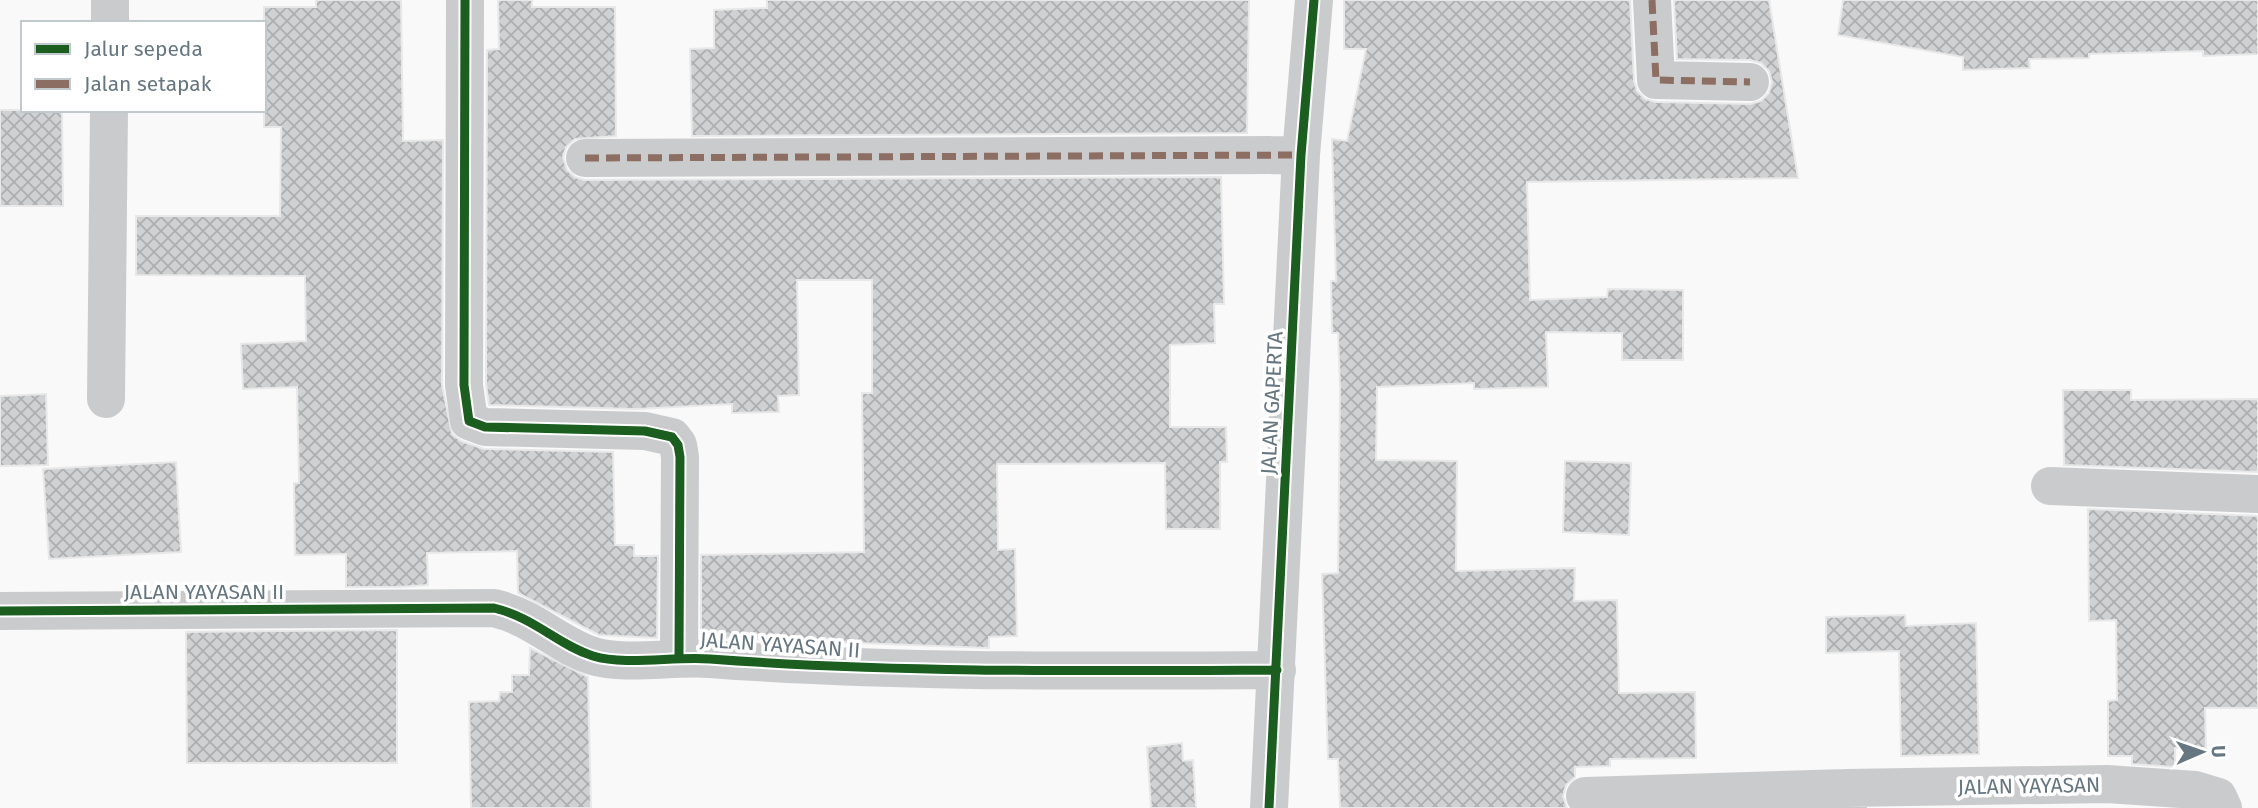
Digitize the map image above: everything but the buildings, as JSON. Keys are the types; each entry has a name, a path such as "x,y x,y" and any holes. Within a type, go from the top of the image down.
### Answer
{"street":[{"path":"110,0 110,21"},
{"path":"465,0 464,385 468,421 485,426 645,431 672,437 678,445 680,457 678,656"},
{"name":"JALAN GAPERTA","path":"1269,808 1301,155 1314,0"},
{"path":"1652,0 1656,80 1751,82"},
{"path":"106,399 109,112"},
{"path":"585,158 1301,155"},
{"path":"2050,486 2258,494"},
{"name":"JALAN YAYASAN II","path":"0,611 494,608 519,614 593,656 613,660 678,656 829,668 977,671 1277,670"},
{"name":"JALAN YAYASAN","path":"1584,796 1847,798 2107,784 2195,790 2218,797 2223,808"}],"marked path":[{"path":"1652,0 1656,80 1750,82"},
{"path":"585,158 1301,155"}],"cycle path":[{"path":"465,0 464,385 469,421 485,427 645,431 672,437 678,445 680,457 679,656"},
{"path":"1269,808 1301,155 1314,0"},
{"path":"0,611 494,608 522,618 580,651 606,659 635,661 696,658 852,667 993,670 1277,670"}]}
